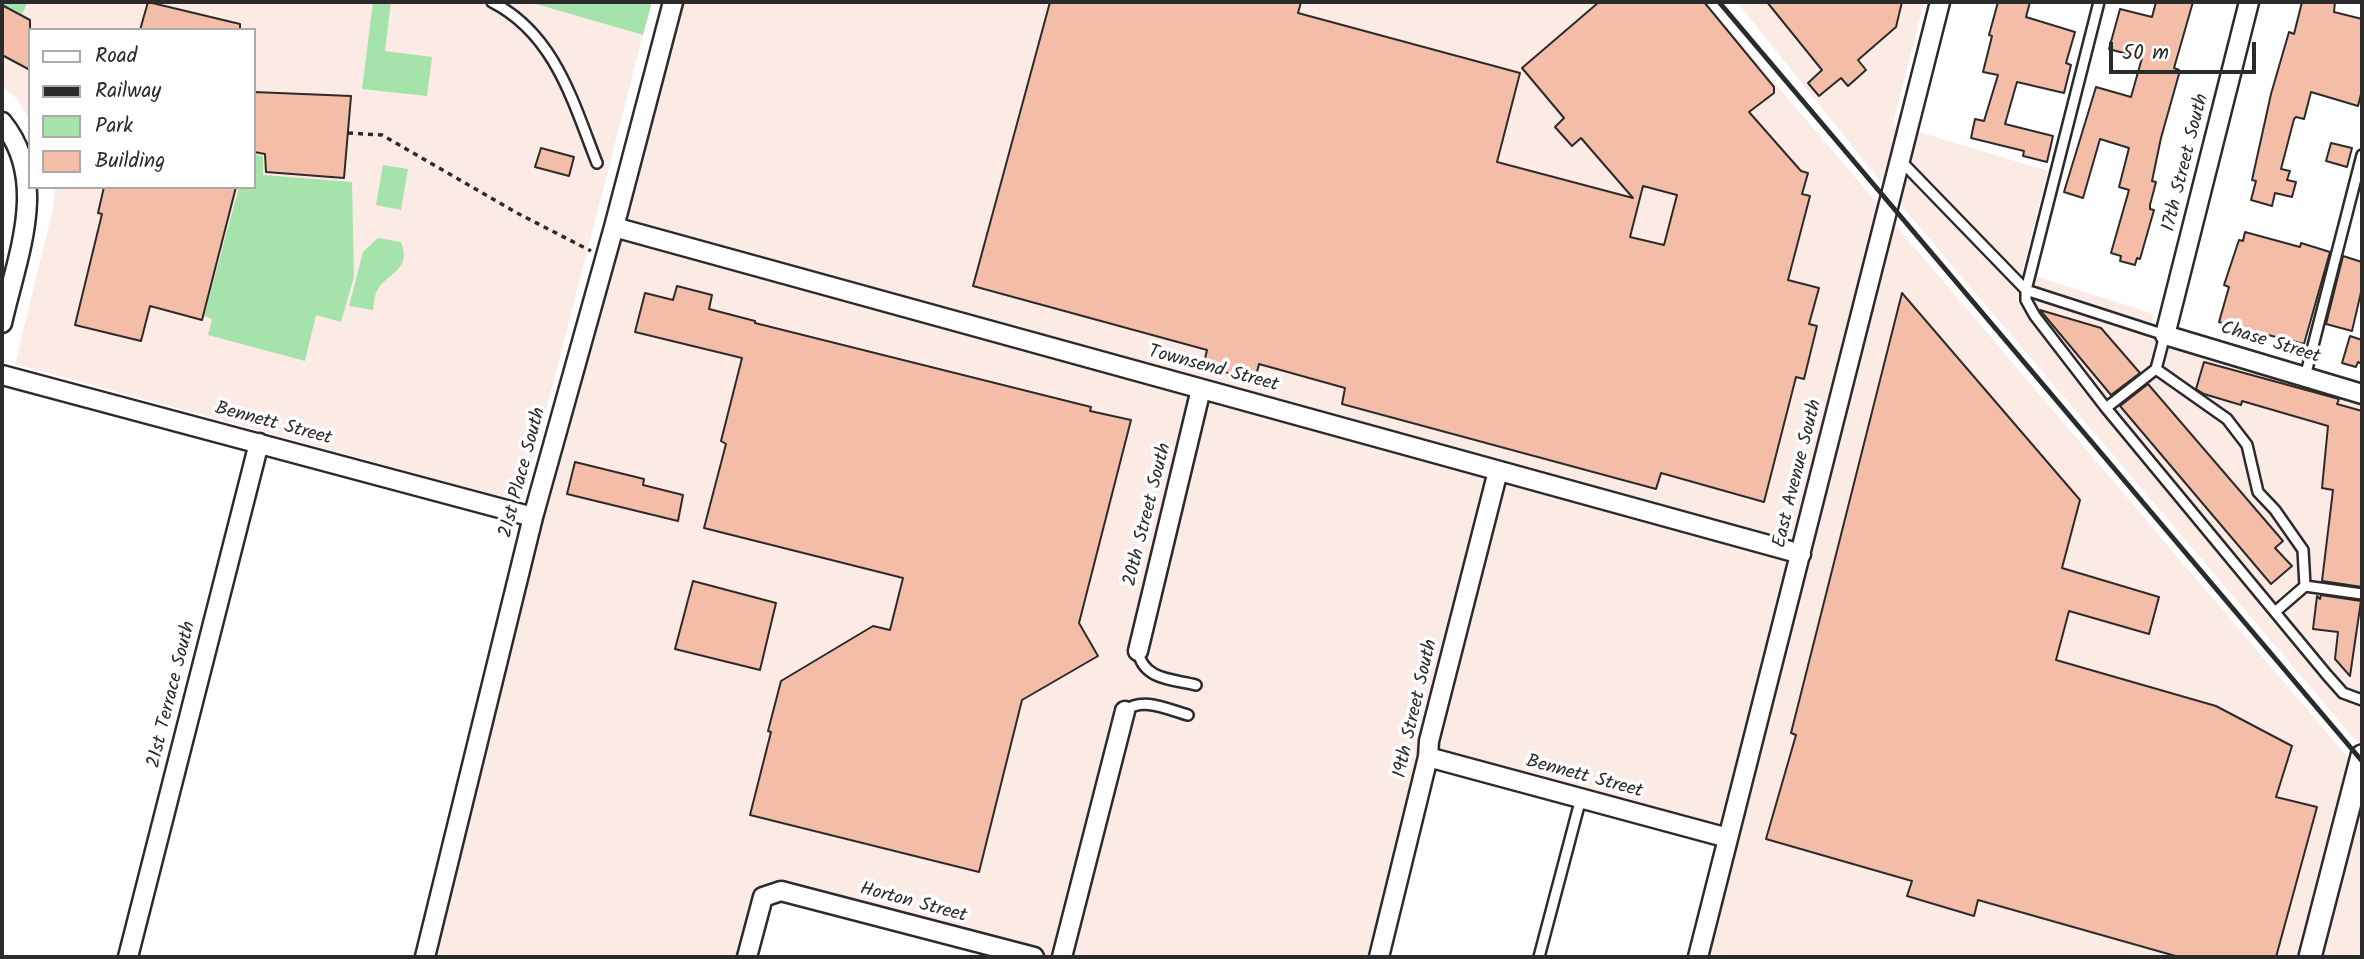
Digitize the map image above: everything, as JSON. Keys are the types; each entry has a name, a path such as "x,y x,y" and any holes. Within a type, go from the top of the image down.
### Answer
{"street":[{"name":"21st Place South","path":"425,957 533,517 614,228 673,2"},
{"name":"East Avenue South","path":"1698,957 1940,2"},
{"name":"17th Street South","path":"2165,335 2249,2"},
{"path":"2,122 14,137 28,182"},
{"path":"2,323 27,218 29,189"},
{"name":"Townsend Street","path":"614,228 1801,554"},
{"name":"Chase Street","path":"2165,335 2362,394"},
{"name":"Bennett Street","path":"2,375 533,517"},
{"name":"20th Street South","path":"1138,651 1201,389"},
{"name":"21st Terrace South","path":"128,957 259,443"},
{"name":"19th Street South","path":"1379,957 1428,758 1429,741 1498,471"},
{"path":"1062,957 1125,711"},
{"path":"2310,957 2362,756"},
{"name":"Bennett Street","path":"1428,758 1728,838"},
{"name":"Horton Street","path":"747,957 763,897 781,891 1034,957"}],"lane":[{"path":"492,2 534,32 560,70 597,163"},
{"path":"2099,2 2026,290 2026,300 2035,316 2106,408 2343,693 2362,700"},
{"path":"2305,377 2362,156"},
{"path":"1899,159 2026,290 2165,335 2156,369 2106,408"},
{"path":"2156,369 2227,419 2247,445 2258,492 2275,510 2303,550 2305,586"},
{"path":"2275,612 2305,586 2362,594"},
{"path":"1138,651 1140,664 1149,673 1196,685"},
{"path":"1125,711 1140,704 1188,715"},
{"path":"1539,957 1580,798"}],"path":[{"path":"348,133 382,135 582,249 606,256"}],"shaded area":[{"path":"2,2 529,2 643,35 525,492 518,501 15,364 53,209 55,189 256,189 256,28 28,28 28,116 15,97 2,87"},
{"path":"674,2 1706,2 2362,774 2362,957 1698,957 1728,838 1429,758 1379,957 1024,957 781,891 763,898 747,957 425,957"},
{"path":"1737,2 1924,2 1893,124 2048,171 2022,272 2154,314 2148,338 2362,403 2362,748 1876,176"}],"green space":[{"path":"2,2 28,2 22,14"},
{"path":"373,2 391,2 385,51 432,57 427,96 362,89"},
{"path":"529,2 652,2 643,35"},
{"path":"256,154 263,156 263,175 352,182 354,277 341,322 316,315 305,361 208,335 212,319 204,316 238,189 256,189"},
{"path":"383,165 408,169 401,210 376,205"},
{"path":"378,238 401,242 403,260 380,286 375,295 373,310 349,306 363,252"}],"building":[{"path":"148,2 240,24 240,28 141,28"},
{"path":"1050,2 1301,2 1298,13 1520,73 1497,162 1633,198 1581,138 1572,146 1555,127 1564,118 1522,68 1599,2 1704,2 1774,87 1774,93 1749,112 1801,171 1808,173 1802,194 1810,196 1788,280 1819,288 1809,324 1817,326 1804,379 1796,377 1764,502 1661,473 1656,489 1342,404 1345,388 1259,364 1255,380 1217,370 1218,367 1204,363 1207,350 973,286","holes":["1643,186 1677,195 1664,245 1630,237"]},
{"path":"1767,2 1902,2 1896,27 1858,60 1866,70 1848,86 1841,78 1819,96 1808,83 1822,70"},
{"path":"1998,2 2030,2 2026,17 2075,32 2066,63 2071,65 2064,93 2017,82 2005,124 2053,136 2047,162 2023,156 2024,151 1971,138 1975,119 1984,121 1998,75 1983,72"},
{"path":"2156,2 2193,2 2174,68 2179,70 2179,74 2152,181 2156,182 2150,209 2154,210 2140,259 2137,258 2135,265 2120,261 2121,256 2111,253 2129,190 2119,187 2129,148 2100,139 2083,198 2064,192 2096,87 2131,97 2142,58 2109,49 2120,9 2152,17"},
{"path":"2302,2 2335,2 2334,12 2362,19 2362,90 2358,106 2311,92 2304,119 2294,119 2281,169 2290,171 2287,180 2296,182 2292,197 2275,193 2272,206 2251,200 2256,181 2252,180 2271,94 2289,32 2294,34"},
{"path":"2,5 30,20 28,69 2,55"},
{"path":"256,92 351,96 344,178 266,172 265,154 256,152"},
{"path":"2331,143 2352,148 2347,167 2326,161"},
{"path":"541,148 574,157 569,176 535,167"},
{"path":"104,189 235,189 202,320 150,306 141,341 75,325 102,214 98,213"},
{"path":"2245,232 2300,247 2301,243 2330,252 2304,344 2219,322 2229,287 2224,285 2239,240 2243,241"},
{"path":"2343,256 2362,262 2362,288 2352,331 2326,324"},
{"path":"677,286 712,295 709,309 755,323 1091,407 1090,411 1131,420 1079,623 1098,656 1022,700 979,872 750,815 781,681 873,626 890,630 903,578 704,528 726,444 721,441 742,358 635,332 645,293 673,300"},
{"path":"1902,293 2080,500 2062,568 2159,597 2149,634 2069,611 2056,660 2216,706 2292,746 2276,797 2317,807 2276,957 2179,957 1978,900 1974,916 1907,896 1912,881 1766,839 1796,735 1791,733"},
{"path":"2040,310 2101,328 2140,373 2111,395"},
{"path":"2350,336 2362,340 2362,364 2358,362 2356,367 2342,363"},
{"path":"2204,362 2339,399 2337,404 2362,411 2362,587 2322,581 2333,490 2322,488 2328,426 2242,401 2241,405 2204,394 2196,389"},
{"path":"2148,384 2283,541 2275,548 2292,566 2271,584 2120,406"},
{"path":"575,462 644,479 643,485 683,495 678,521 567,494"},
{"path":"693,581 776,603 760,670 675,649"},
{"path":"2321,595 2361,601 2350,676 2335,659 2338,632 2313,629 2317,596 2320,599"}],"railway":[{"path":"1719,2 2362,761"}]}
